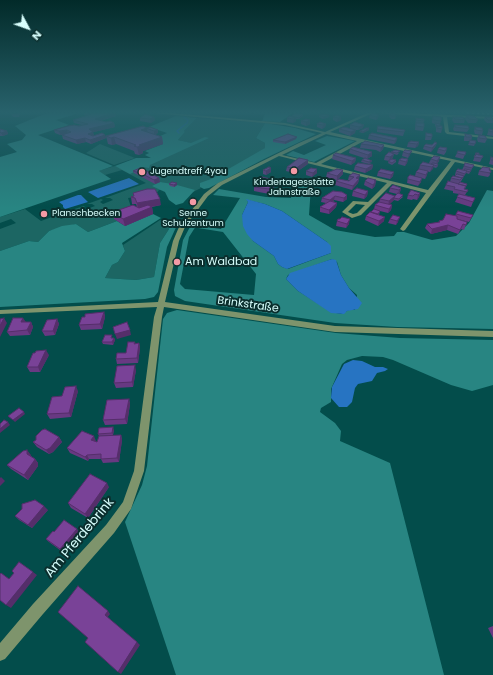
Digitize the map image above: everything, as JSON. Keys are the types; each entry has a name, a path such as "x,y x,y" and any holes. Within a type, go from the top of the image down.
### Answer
{"street":[{"path":"161,304 179,233 204,198 220,184 300,144"},
{"path":"316,164 353,144"},
{"path":"376,144 493,169"},
{"path":"279,154 429,192"},
{"path":"403,229 453,161"},
{"path":"369,204 390,182"},
{"name":"Brinkstraße","path":"0,312 161,304 335,329 493,334"},
{"name":"Am Pferdebrink","path":"0,654 38,609 110,529 127,505 139,471 158,317 161,304"}],"green space":[{"path":"101,144 135,158 114,165 86,153"},
{"path":"186,144 265,144 266,147 263,151 208,181 200,187 201,188 193,192 159,190 156,194 128,198 131,207 137,207 138,209 115,219 117,221 88,232 76,224 49,231 38,242 29,241 0,251 0,229 16,223 11,219 0,223 0,217 25,209 41,221 60,214 61,215 58,217 61,219 72,215 69,212 65,212 84,206 85,207 81,208 84,210 95,206 92,204 87,204 101,199 103,200 100,202 103,204 113,200 110,198 105,198 146,183 122,170 105,175 98,171 115,166 122,169"},
{"path":"160,220 164,221 169,229 160,243 154,277 136,280 105,278 112,265 118,262 125,251 123,245"}],"shaded area":[{"path":"8,144 61,144 113,166 99,171 111,179 0,217 0,157 17,152"},
{"path":"162,144 195,144 150,165 149,168 144,167 130,174 115,166 136,158 151,158 145,155 149,153 145,151"},
{"path":"265,144 294,144 209,188 204,189 200,187 200,183 211,179 265,148"},
{"path":"325,144 348,144 314,162 286,155 293,151 304,155 326,145"},
{"path":"294,181 311,186 309,215 335,230 375,237 394,236 397,232 404,232 432,240 456,236 469,223 487,190 493,191 493,329 397,327 335,323 185,301 175,296 174,290 183,240 191,225 196,226 189,237 180,284 185,289 254,295 256,274 223,232 198,228 200,226 221,229 240,198 213,195 219,189 266,197 291,198","holes":["247,200 265,204 282,211 327,242 331,253 288,269 282,267 278,264 274,256 253,241 242,215 248,202","332,259 337,262 341,275 349,288 357,295 355,310 349,310 341,314 331,312 298,291 286,279 288,275"]},
{"path":"160,182 172,184 174,187 177,185 195,190 183,203 176,205 169,200 165,192 152,186"},
{"path":"153,214 161,218 122,243 125,251 118,262 112,265 105,278 136,280 154,277 160,243 169,229 164,221 178,223 167,247 158,292 154,297 145,299 0,307 0,251 29,241 38,242 49,231 62,226 76,224 88,232 117,221 125,226"},
{"path":"177,310 336,333 400,338 493,340 493,385 472,391 451,385 393,360 383,357 362,356 347,360 342,364 331,389 331,402 321,408 320,412 335,423 341,431 340,441 390,463 444,675 176,675 125,522 142,485 147,466 163,319 167,313"}],"water":[{"path":"129,178 139,184 98,198 88,192"},
{"path":"81,195 88,202 65,209 59,202"},
{"path":"246,199 265,204 282,211 327,242 331,246 331,253 287,269 282,267 278,264 274,256 253,241 247,234 243,226 242,215 248,202"},
{"path":"332,259 336,260 341,275 349,288 362,303 358,309 347,311 344,314 331,313 298,291 286,279 290,273"},
{"path":"353,360 362,361 375,367 383,367 388,369 377,373 372,381 358,384 355,388 352,402 347,407 339,407 331,398 332,387 344,364"}],"building":[{"path":"135,144 142,146 134,146 136,145"},
{"path":"365,144 384,145 381,148"},
{"path":"426,144 436,144 432,148 424,146"},
{"path":"353,147 372,152 368,155 350,149"},
{"path":"440,147 447,148 445,151 438,149"},
{"path":"395,150 400,151 397,153 391,152"},
{"path":"405,150 412,151 409,154 403,152"},
{"path":"458,151 466,152 465,155 457,153"},
{"path":"389,152 394,154 390,157 385,156"},
{"path":"336,153 356,158 352,161 333,155"},
{"path":"476,154 483,156 482,158 474,157"},
{"path":"434,156 440,157 437,161 431,159"},
{"path":"299,158 308,160 295,169 287,167"},
{"path":"365,158 372,161 369,162 362,160"},
{"path":"402,158 408,159 406,162 399,160"},
{"path":"392,159 396,160 392,163 388,161"},
{"path":"423,162 434,165 432,167 420,165"},
{"path":"358,163 373,165 366,169 355,166"},
{"path":"465,163 474,165 472,168 464,166"},
{"path":"431,164 438,164 437,166"},
{"path":"269,167 271,168 266,171 263,170"},
{"path":"483,167 490,168 490,173 479,171"},
{"path":"140,168 144,170 139,172 140,173 133,171"},
{"path":"311,168 317,169 313,173 306,171"},
{"path":"337,169 343,170 337,176 327,173"},
{"path":"381,169 394,172 391,175 378,172"},
{"path":"419,169 428,171 426,175 416,172"},
{"path":"458,169 467,171 465,174 456,171"},
{"path":"145,170 159,178 154,180 139,172"},
{"path":"464,170 471,170 470,172"},
{"path":"353,173 360,175 356,178 359,179 353,186 336,181 339,179 349,181 354,177 349,176"},
{"path":"457,174 464,176 462,178 455,176"},
{"path":"410,175 422,178 420,182 408,179"},
{"path":"453,176 462,178 460,180 451,178"},
{"path":"262,177 271,179 265,183 269,184 271,181 275,182 269,189 254,187"},
{"path":"368,178 376,180 374,181 376,181 373,185 365,181"},
{"path":"306,180 313,180 310,182"},
{"path":"448,181 466,186 464,189 468,190 467,192 454,189 455,187 446,185"},
{"path":"172,182 177,183 174,185 169,184"},
{"path":"460,182 467,184 466,186 458,184"},
{"path":"393,185 401,188 399,190 390,188"},
{"path":"357,188 368,191 365,195 353,191"},
{"path":"147,189 155,189 160,199 137,203 135,198 131,197 134,196 133,193"},
{"path":"411,190 420,193 413,196 408,195"},
{"path":"333,191 342,192 347,195 344,198 335,196 330,200 322,198"},
{"path":"386,193 395,196 389,201 380,199"},
{"path":"398,193 403,195 399,199 394,198 395,196"},
{"path":"459,194 475,198 473,202 457,197"},
{"path":"330,201 337,203 329,210 320,207"},
{"path":"379,202 392,205 389,209 375,205"},
{"path":"133,205 139,208 148,205 152,207 123,219 113,212"},
{"path":"374,209 380,211 378,214 371,212"},
{"path":"458,211 473,215 471,218 456,214"},
{"path":"370,212 385,217 379,221 366,216"},
{"path":"446,214 457,216 457,219 467,222 466,225 463,224 460,230 448,225 432,229 427,224 440,222 439,221 443,220"},
{"path":"393,215 400,217 397,221 390,219"},
{"path":"342,217 350,219 347,224 337,221"},
{"path":"104,312 100,324 79,325 82,317 85,317 85,314"},
{"path":"4,318 0,326 0,319"},
{"path":"13,318 23,318 21,322 31,322 27,330 7,332"},
{"path":"57,319 53,331 42,331 47,320"},
{"path":"127,322 130,330 115,334 113,327"},
{"path":"105,335 112,335 111,338 114,338 112,342 102,342"},
{"path":"128,342 135,342 134,344 139,343 137,358 116,359 117,353 126,353"},
{"path":"46,350 38,367 27,367 33,353 36,351"},
{"path":"135,365 132,382 114,383 117,366"},
{"path":"76,386 69,413 47,414 52,397 62,396 65,387"},
{"path":"129,399 125,419 103,420 107,400"},
{"path":"19,408 24,412 13,420 8,416"},
{"path":"4,420 8,422 0,429 0,424"},
{"path":"113,427 112,433 98,434 99,428"},
{"path":"45,429 59,437 50,448 46,450 33,442 36,440 36,436"},
{"path":"82,431 94,436 91,440 97,442 99,436 121,435 117,458 101,459 101,454 87,455 85,457 67,448"},
{"path":"27,450 27,454 35,459 24,475 7,465 23,451"},
{"path":"90,474 107,483 85,514 68,503"},
{"path":"35,500 44,506 28,525 15,516 22,509 22,504"},
{"path":"64,520 77,529 60,549 46,539"},
{"path":"19,562 33,572 6,605 0,600 0,574 1,573 9,579 14,573 12,571"},
{"path":"78,586 108,611 105,615 137,642 118,672 85,642 88,638 58,612"}],"place":[{"name":"Kindertagesstätte Jahnstraße","path":"294,171"},
{"name":"Jugendtreff 4you","path":"142,172"},
{"name":"Senne Schulzentrum","path":"193,202"},
{"name":"Planschbecken","path":"44,214"},
{"name":"Am Waldbad","path":"177,262"}]}
